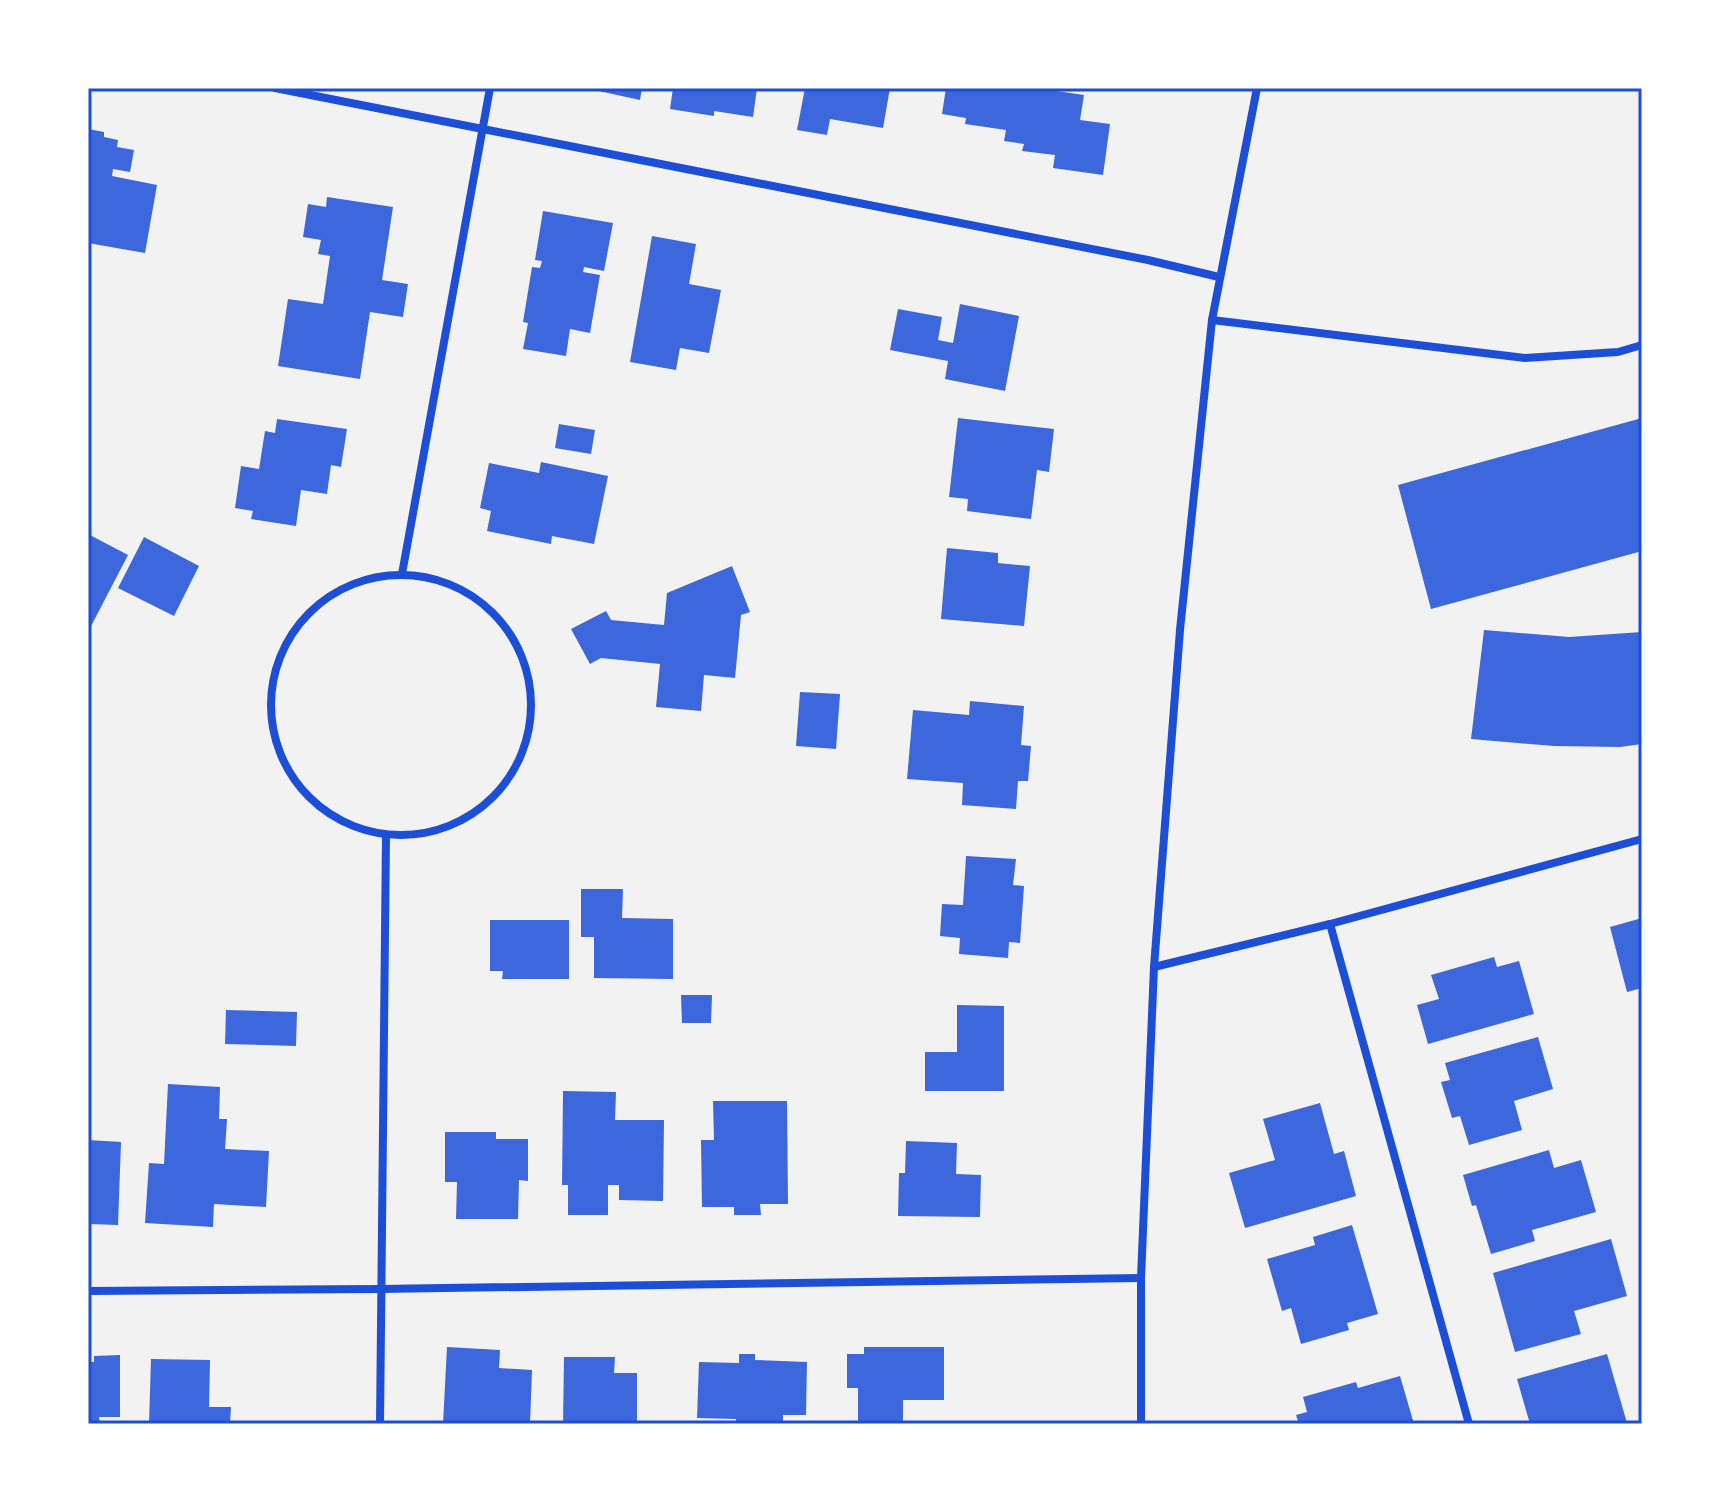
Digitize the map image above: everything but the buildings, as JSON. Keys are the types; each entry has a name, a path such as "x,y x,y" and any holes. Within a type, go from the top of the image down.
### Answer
{"street":[{"path":"275,88 1148,260 1219,277"},
{"path":"402,574 490,88"},
{"path":"1141,1424 1141,1278 1154,967 1180,630 1212,320 1257,88"},
{"path":"1212,320 1525,358 1618,352 1642,345"},
{"path":"392,573 402,574 444,580 481,600 510,631 528,670 532,712 523,754 501,790 469,818 429,834 386,835 339,821 301,790 276,746 270,697 282,648 311,608 353,582 392,573"},
{"path":"380,1424 386,835"},
{"path":"1154,967 1330,924 1642,839"},
{"path":"1330,924 1469,1424"},
{"path":"88,1291 1141,1278"}]}
